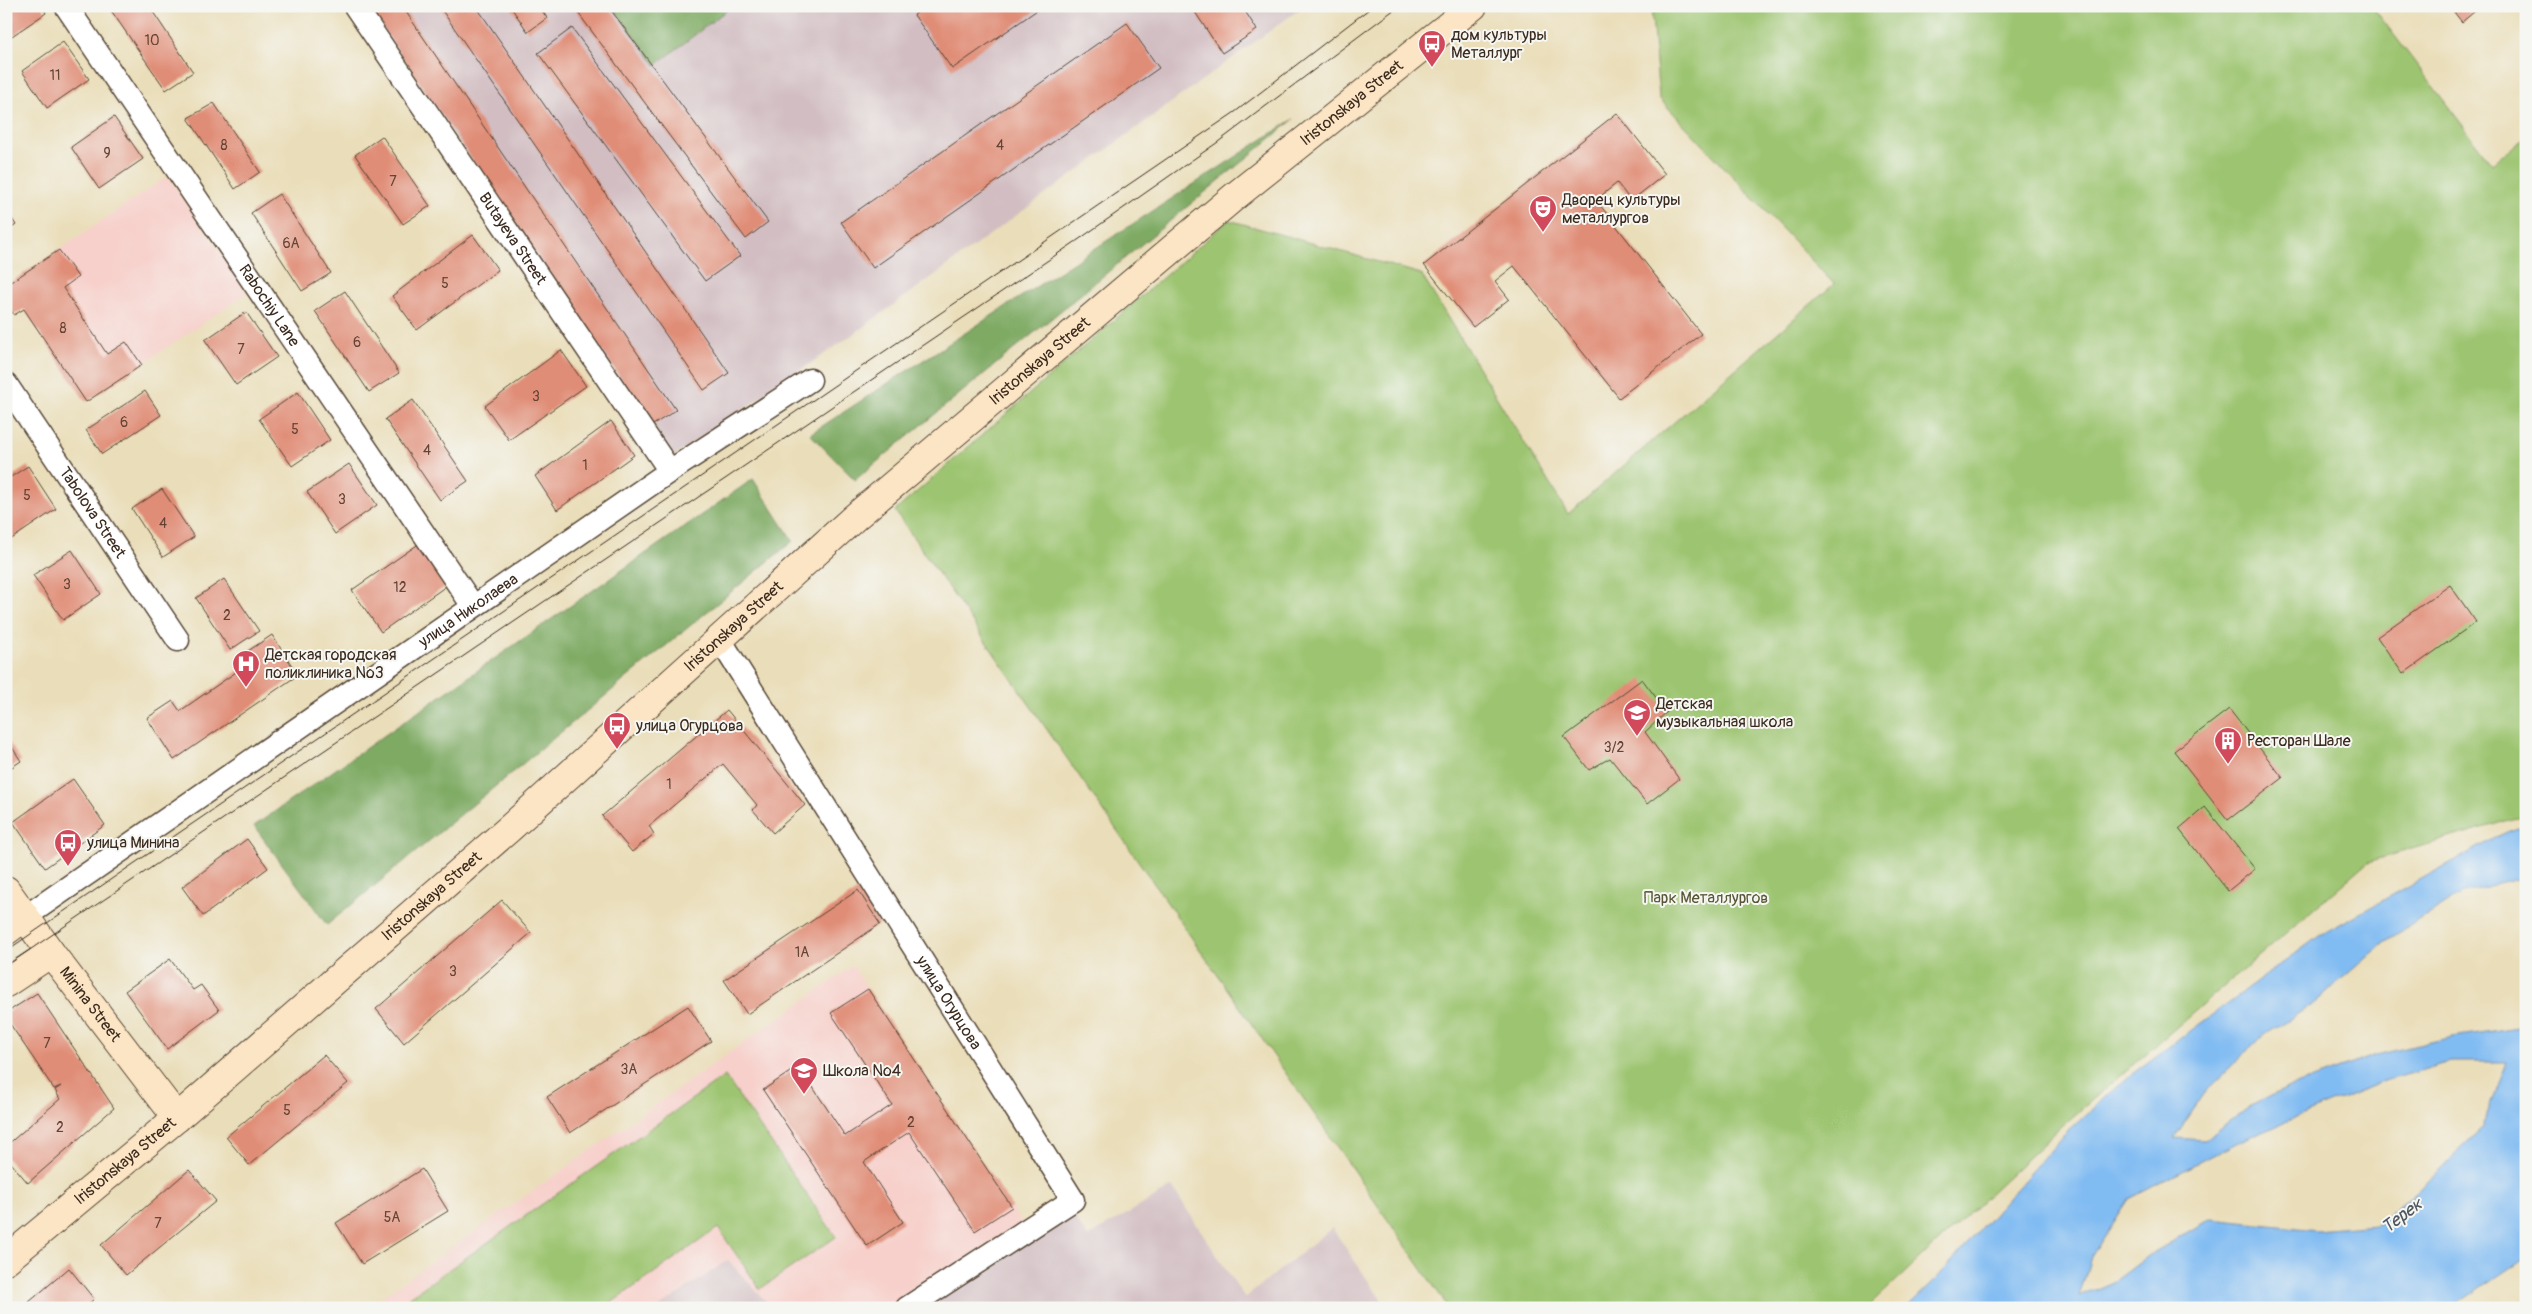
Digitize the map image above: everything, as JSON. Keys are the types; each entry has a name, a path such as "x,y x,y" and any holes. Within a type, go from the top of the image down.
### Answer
{"main road":[{"name":"Iristonskaya Street","path":"6,1260 177,1118 510,828 854,518 1219,210 1473,6"},
{"name":"Minina Street","path":"6,890 16,924 51,953 177,1118"},
{"path":"6,983 51,953"}],"street":[{"name":"Rabochiy Lane","path":"66,6 473,606"},
{"name":"Butayeva Street","path":"355,6 670,471"},
{"name":"улица Николаева","path":"16,924 670,471 810,380"},
{"name":"Tabolova Street","path":"6,384 178,640"},
{"name":"улица Огурцова","path":"719,638 1073,1200 907,1308"}],"shaded area":[{"path":"366,6 612,6 656,65 732,6 1304,6 855,333 673,457"},
{"path":"168,176 247,293 86,402 7,285"},
{"name":"Школа №4","path":"853,966 1023,1225 889,1308 772,1308 728,1260 658,1308 379,1308 376,1301"},
{"path":"1172,1187 1245,1298 1332,1228 1387,1308 920,1308 1073,1215 1088,1237"},
{"path":"728,1260 772,1308 658,1308"}],"green space":[{"path":"612,6 732,6 656,65"},
{"name":"Парк Металлургов","path":"1651,6 2372,6 2492,164 2526,136 2526,815 2368,862 2062,1126 1867,1308 1449,1308 895,511 1229,220 1421,274 1568,514 1834,284 1659,98"},
{"path":"1294,119 855,480 810,434"},
{"path":"753,479 793,541 327,925 254,826"},
{"path":"725,1076 836,1237 760,1289 718,1228 604,1308 408,1308 404,1301"}],"water":[{"name":"Терек","path":"2526,824 2526,877 2462,893 2384,942 2313,1004 2260,1038 2207,1090 2174,1138 2204,1140 2248,1107 2299,1084 2376,1055 2452,1037 2526,1026 2526,1257 2451,1308 1906,1308 1937,1278 2067,1132 2125,1079 2322,934 2499,836","holes":["2450,1062 2507,1062 2483,1128 2416,1192 2376,1225 2317,1230 2211,1219 2151,1254 2115,1281 2079,1297 2091,1257 2129,1199 2246,1138 2385,1081"]}],"building":[{"path":"6,6 42,6 46,13 6,40"},
{"path":"114,6 149,6 193,72 166,90 110,9"},
{"path":"368,6 402,6 676,410 653,425"},
{"path":"439,6 476,6 729,373 704,390"},
{"path":"510,6 539,6 547,18 528,32"},
{"path":"573,6 608,6 768,222 746,239"},
{"path":"927,6 1043,6 952,69 914,15"},
{"path":"1191,6 1245,6 1243,8 1257,30 1222,53"},
{"path":"2449,6 2481,6 2462,22"},
{"path":"1127,23 1159,68 873,268 841,222"},
{"path":"572,28 740,256 705,281 538,53"},
{"path":"63,42 89,79 47,108 22,71"},
{"path":"214,103 260,172 235,189 188,118"},
{"name":"Дворец культуры металлургов","path":"1617,113 1665,174 1631,201 1617,183 1596,200 1701,334 1619,398 1514,266 1495,281 1509,299 1473,327 1424,265"},
{"path":"114,117 143,159 99,189 71,147"},
{"path":"382,136 430,206 403,224 355,155"},
{"path":"279,194 331,273 302,291 251,213"},
{"path":"6,210 16,225 6,232"},
{"path":"473,235 498,270 417,330 392,296"},
{"path":"59,250 78,277 63,288 107,354 126,342 142,365 86,402 24,309 14,315 6,303 6,285"},
{"path":"345,291 399,373 369,392 315,311"},
{"path":"246,312 277,357 236,385 205,340"},
{"path":"561,350 586,386 509,440 485,406"},
{"path":"145,391 161,415 102,454 86,430"},
{"path":"298,392 330,440 292,466 259,419"},
{"path":"413,400 468,481 440,500 385,419"},
{"path":"611,421 634,455 557,510 535,476"},
{"path":"349,464 377,505 335,534 307,492"},
{"path":"28,466 56,509 10,540 6,535 6,480"},
{"path":"162,489 194,537 163,557 132,509"},
{"path":"420,543 449,584 381,632 352,590"},
{"path":"72,550 101,594 63,620 33,575"},
{"path":"224,579 259,631 230,650 196,598"},
{"path":"2450,585 2476,622 2403,674 2377,637"},
{"name":"Детская городская поликлиника №3","path":"272,635 298,675 174,760 147,718 173,701 180,711 249,663 242,655"},
{"path":"1642,679 1667,712 1645,732 1679,779 1647,804 1610,758 1589,770 1564,737"},
{"name":"Ресторан Шале","path":"2229,709 2283,778 2228,820 2174,751"},
{"path":"727,710 805,805 773,833 753,810 757,805 723,764 649,826 654,834 632,852 602,816"},
{"path":"6,738 21,761 6,771"},
{"path":"73,779 105,825 45,868 13,822"},
{"path":"2205,807 2255,869 2228,891 2179,829"},
{"path":"247,839 268,868 203,916 182,887"},
{"path":"858,890 880,924 747,1014 724,980"},
{"path":"502,900 531,933 404,1043 376,1009"},
{"path":"170,959 193,990 201,985 219,1010 167,1049 125,991"},
{"path":"868,989 1012,1207 975,1231 909,1132 864,1162 903,1222 867,1246 763,1090 799,1066 845,1136 892,1105 831,1013"},
{"path":"37,993 114,1108 28,1183 6,1157 6,1146 60,1099 55,1090 61,1086 54,1089 6,1018 6,1013"},
{"path":"688,1006 711,1041 570,1133 547,1097"},
{"path":"324,1055 348,1083 249,1165 226,1137"},
{"path":"422,1169 448,1211 362,1264 336,1223"},
{"path":"189,1170 216,1201 126,1275 101,1245"},
{"path":"69,1268 94,1299 84,1308 22,1308"}],"tram line":[{"path":"6,951 1235,112 1373,6"},
{"path":"6,966 1078,240 1218,142 1399,6"}],"place":[{"name":"дом культуры Металлург","path":"1432,68"},
{"name":"Дворец культуры металлургов","path":"1543,233"},
{"name":"Детская городская поликлиника №3","path":"246,688"},
{"name":"Детская музыкальная школа","path":"1637,737"},
{"name":"улица Огурцова","path":"617,750"},
{"name":"Ресторан Шале","path":"2228,765"},
{"name":"улица Минина","path":"68,867"},
{"name":"Школа №4","path":"804,1095"}]}
